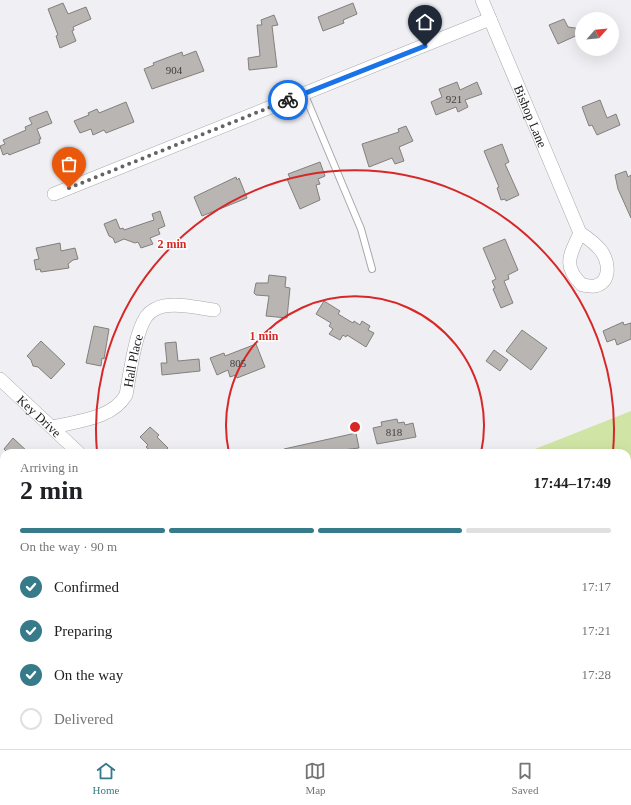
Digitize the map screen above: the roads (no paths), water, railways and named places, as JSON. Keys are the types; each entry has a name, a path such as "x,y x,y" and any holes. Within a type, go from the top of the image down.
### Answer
{"street":[{"name":"Bishop Lane","path":"482,0 580,233"},
{"path":"54,194 490,19"},
{"name":"Hall Place","path":"53,427 97,417 117,407 126,395 139,334 146,316 153,310 164,306 179,305 214,310"},
{"name":"Key Drive","path":"0,379 75,449"}],"lane":[{"path":"304,93 361,229 372,269"}]}
